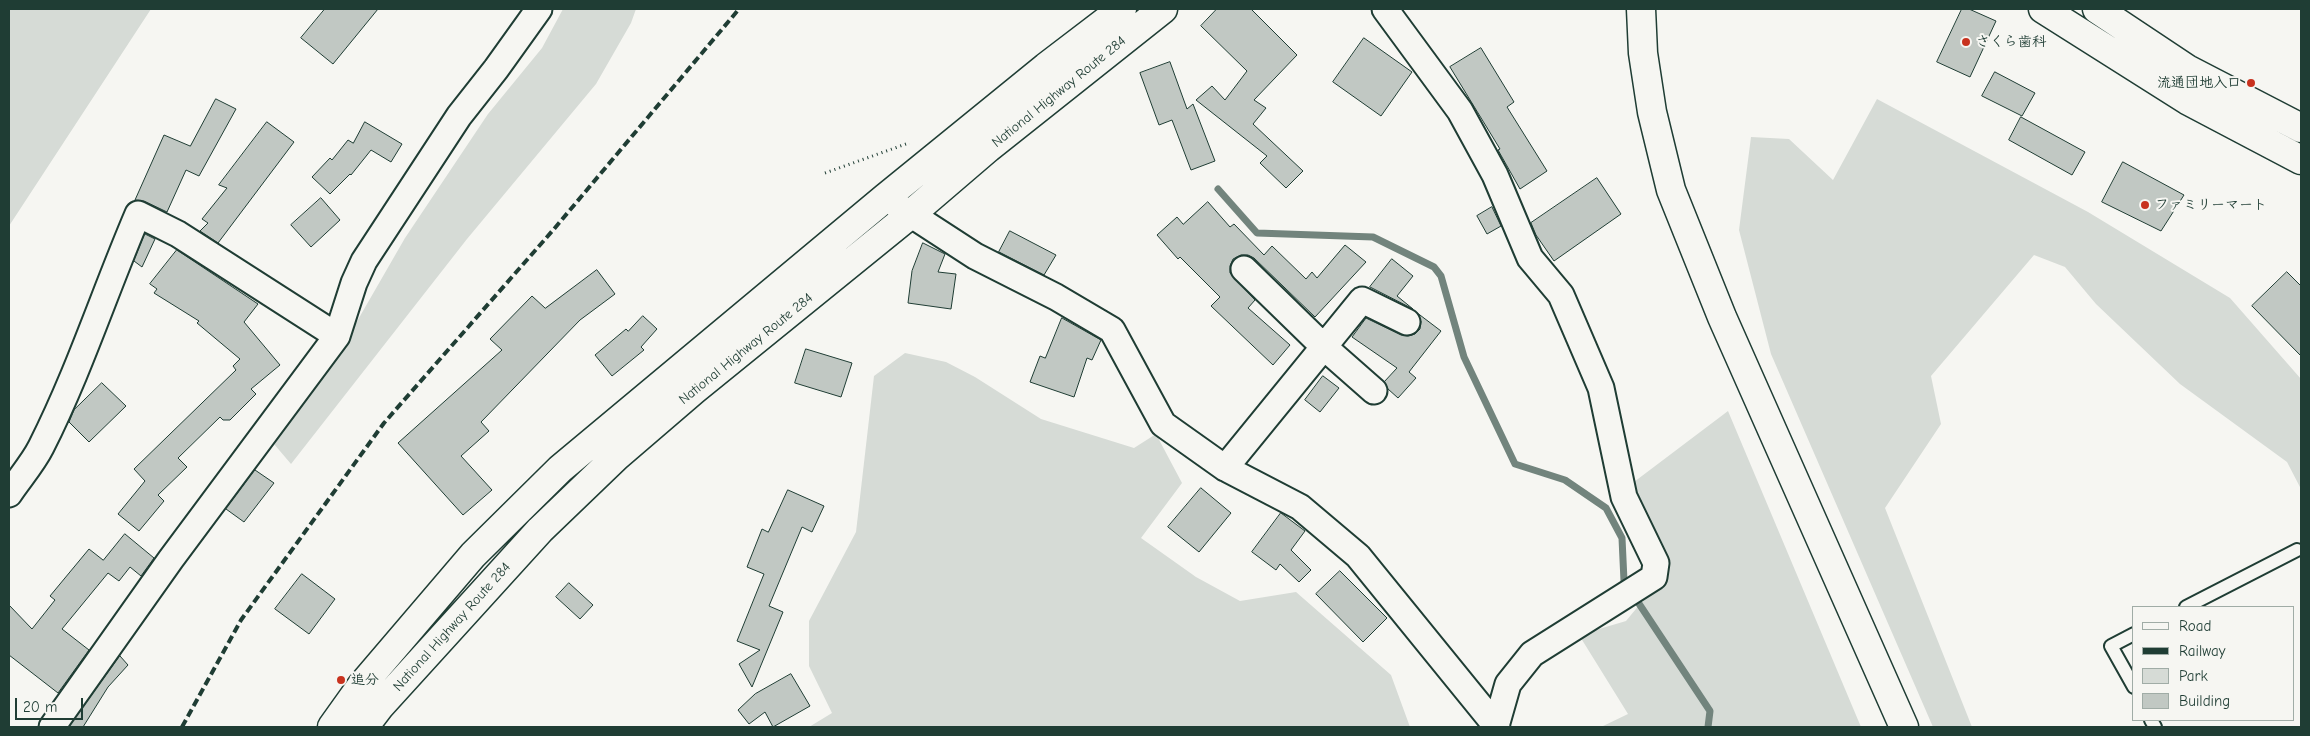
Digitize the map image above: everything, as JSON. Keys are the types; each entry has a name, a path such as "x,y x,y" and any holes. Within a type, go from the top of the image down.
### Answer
{"main road":[{"name":"National Highway Route 284","path":"332,727 362,686 473,555 560,469 885,198 1046,67 1122,9"},
{"name":"National Highway Route 284","path":"364,727 380,706 540,530 616,457 694,390 911,214 988,148 1163,9"},
{"path":"1641,9 1642,53 1652,112 1671,190 1722,317 1904,727"},
{"path":"2043,9 2187,100 2301,160"},
{"path":"2097,9 2187,69 2301,128"}],"street":[{"path":"52,727 171,560 338,336 354,283 364,261 459,116 539,9"},
{"path":"1385,9 1460,111 1494,175 1530,258 1560,295 1601,388 1624,497 1656,563 1654,577 1532,654 1508,684 1496,727"},
{"path":"885,198 975,256 1056,297 1112,330 1163,424 1225,468 1300,507 1358,556 1496,727"},
{"path":"9,494 40,448 91,334 117,263 138,214 178,234 338,336"},
{"path":"1244,269 1324,347 1374,391"},
{"path":"1225,468 1362,300 1407,322"}],"lane":[{"path":"2188,606 2297,550"},
{"path":"2132,635 2111,646 2132,684"}],"path":[{"path":"825,173 906,144 948,147"}],"green space":[{"path":"9,9 151,9 9,226"},
{"path":"563,9 636,9 631,23 596,84 467,239 291,464 274,444 329,370 405,238 488,114 542,48"},
{"path":"1877,99 2088,212 2230,298 2301,379 2301,489 2287,462 2180,384 2096,304 2065,267 2034,255 1931,376 1941,424 1885,508 1972,727 1933,727 1771,354 1739,230 1751,137 1789,139 1833,180"},
{"path":"905,353 946,362 975,377 1041,419 1134,448 1156,434 1182,483 1141,538 1196,577 1240,601 1296,592 1391,675 1410,727 809,727 832,713 809,666 809,621 856,532 874,376"},
{"path":"1728,411 1861,727 1601,727 1628,714 1579,635 1626,621 1668,570 1626,488"}],"building":[{"path":"325,9 378,9 333,64 301,38"},
{"path":"1217,9 1251,9 1297,55 1254,100 1266,108 1253,124 1303,171 1286,188 1260,163 1267,156 1196,100 1212,86 1225,100 1247,71 1201,26"},
{"name":"さくら歯科","path":"1962,9 1969,9 1996,21 1970,77 1937,62"},
{"path":"1364,38 1412,72 1381,116 1333,82"},
{"path":"1481,48 1514,102 1507,107 1547,171 1520,189 1498,150 1500,149 1450,67"},
{"path":"1170,62 1187,109 1193,104 1215,161 1191,170 1172,120 1159,125 1140,73"},
{"path":"1995,72 2035,93 2022,116 1982,96"},
{"path":"216,99 236,109 199,176 186,170 167,212 144,201 135,200 164,135 190,146"},
{"path":"2021,117 2085,152 2072,175 2009,140"},
{"path":"267,122 294,142 218,243 200,231 208,223 202,219 227,188 219,185"},
{"path":"365,122 402,144 391,162 371,150 351,175 330,194 312,177 330,158 332,160 348,140 353,143"},
{"path":"2123,162 2184,195 2161,231 2102,202"},
{"path":"1597,178 1621,214 1554,261 1536,235 1531,223"},
{"path":"321,198 340,220 311,247 291,225"},
{"path":"1208,202 1230,227 1234,224 1264,255 1272,246 1306,279 1312,272 1317,278 1345,245 1366,262 1315,317 1254,258 1248,255 1241,255 1233,259 1230,273 1255,300 1248,308 1290,345 1273,365 1211,306 1220,297 1180,257 1178,259 1157,235 1177,217 1183,224"},
{"path":"1492,207 1501,226 1487,234 1477,216"},
{"path":"1010,231 1056,255 1044,275 999,252"},
{"path":"145,234 155,239 142,267 134,261"},
{"path":"923,243 945,254 938,272 956,274 951,309 908,303 912,271"},
{"path":"177,250 258,304 244,322 280,365 251,389 256,394 230,420 223,420 220,417 178,458 187,467 158,495 164,501 139,531 118,514 145,481 134,469 236,370 233,366 240,359 197,323 199,321 154,293 157,289 150,284"},
{"path":"1392,259 1413,276 1397,296 1413,309 1370,287"},
{"path":"597,270 615,294 580,320 481,422 489,431 461,456 492,490 463,515 398,443 502,350 490,339 532,296 545,308"},
{"path":"2287,272 2301,286 2301,356 2252,306"},
{"path":"1416,312 1441,331 1409,372 1416,378 1398,398 1388,389 1384,382 1397,368 1352,337 1366,318 1401,335 1415,334 1420,329 1421,322"},
{"path":"643,316 657,329 641,347 644,350 612,376 595,355 626,329 628,331"},
{"path":"1062,318 1101,340 1092,360 1087,358 1074,397 1030,382 1040,356 1045,358"},
{"path":"806,349 852,363 841,397 795,383"},
{"path":"1323,376 1339,388 1320,412 1305,400"},
{"path":"102,383 126,406 89,442 69,422 74,410"},
{"path":"255,470 274,483 244,522 226,509"},
{"path":"1201,488 1231,513 1199,552 1168,527"},
{"path":"788,490 824,506 812,532 802,527 769,606 783,612 752,687 739,664 760,650 737,641 764,574 747,567 762,529 768,532"},
{"path":"1281,513 1305,531 1291,550 1311,570 1299,582 1280,564 1276,570 1252,552"},
{"path":"125,534 154,558 141,576 130,567 119,581 108,573 62,629 89,650 58,693 9,655 9,605 32,629 55,600 50,596 89,549 103,560"},
{"path":"1340,571 1387,618 1363,642 1316,594"},
{"path":"302,574 335,599 309,634 275,609"},
{"path":"569,583 593,605 580,619 556,597"},
{"path":"120,656 128,665 108,687 83,727 69,727"},
{"path":"791,674 810,706 773,727 765,712 749,724 738,710 755,694"}],"waterway":[{"path":"1218,189 1257,233 1373,237 1434,267 1441,276 1464,357 1515,464 1565,480 1606,508 1622,538 1624,581 1710,711 1708,727"}],"railway":[{"path":"182,727 241,620 384,423 554,229 739,9"}],"place":[{"name":"さくら歯科","path":"1966,42"},
{"name":"流通団地入口","path":"2251,83"},
{"name":"ファミリーマート","path":"2145,205"},
{"name":"追分","path":"341,680"}]}
